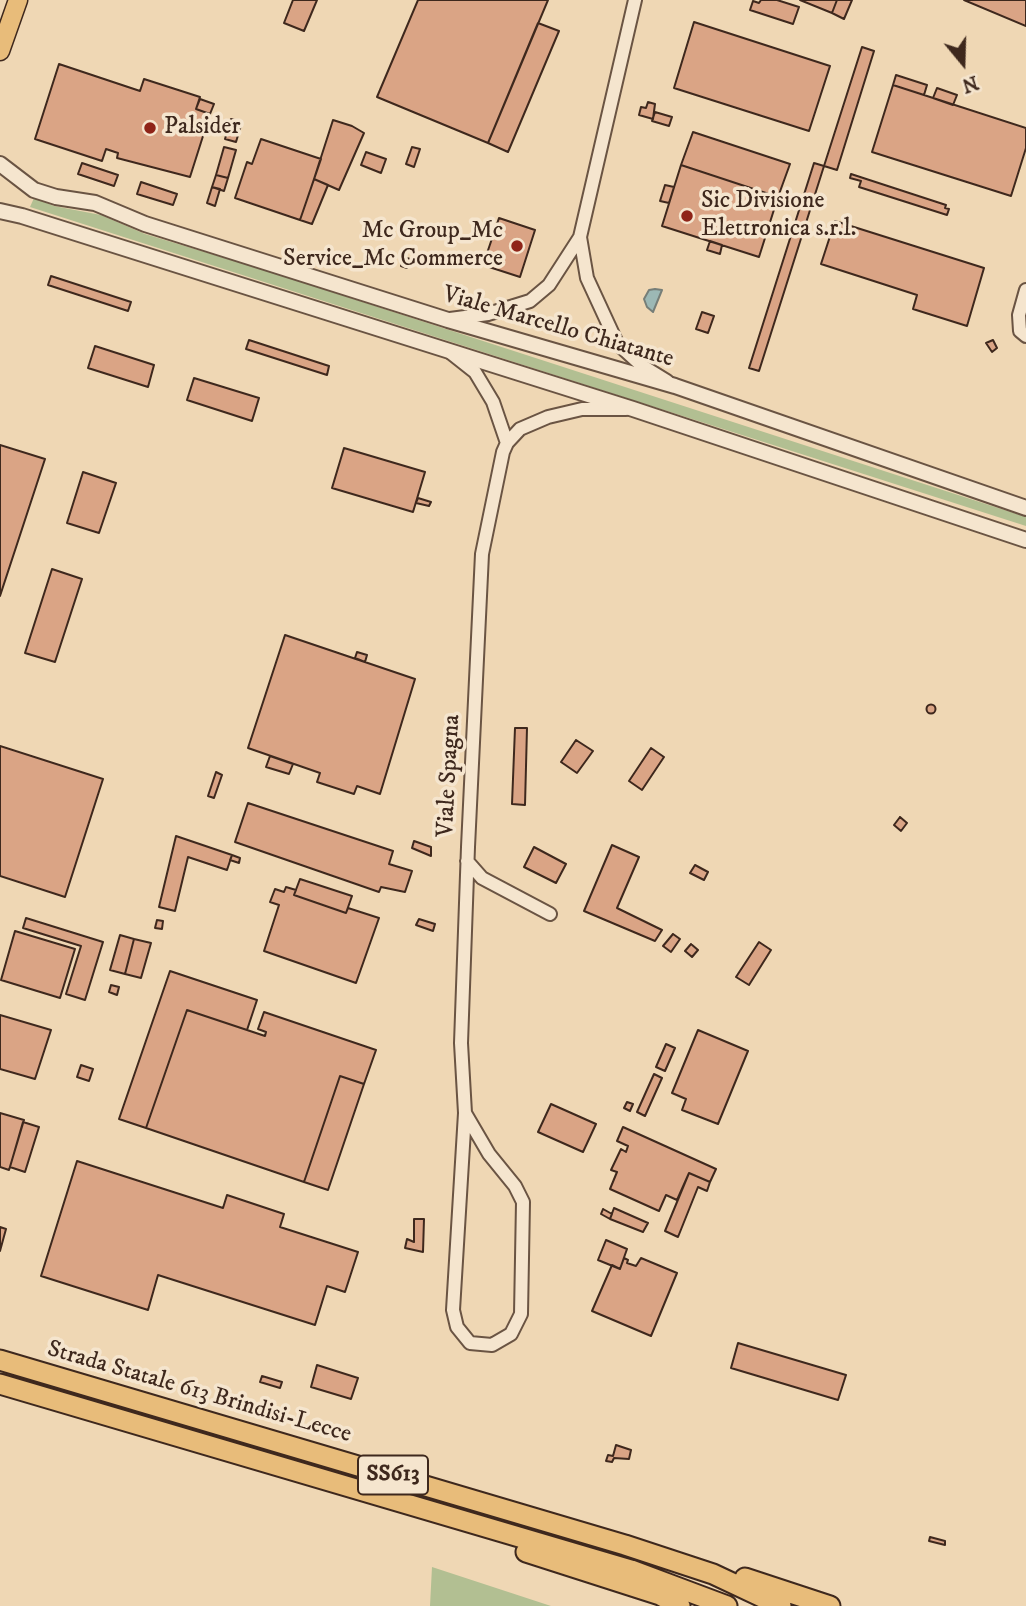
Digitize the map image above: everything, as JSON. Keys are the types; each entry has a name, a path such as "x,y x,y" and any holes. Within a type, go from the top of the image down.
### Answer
{"highway":[{"name":"Strada Statale 613 Brindisi-Lecce","path":"0,1360 526,1514 713,1574 781,1606"},
{"name":"Strada Statale 613 Brindisi-Lecce","path":"0,1384 631,1570 727,1606"},
{"path":"486,1527 495,1542 660,1595 680,1606"},
{"path":"713,1574 738,1575 830,1606"}],"main road":[{"path":"0,51 18,0"}],"street":[{"path":"448,320 488,314 530,301 549,285 580,237 635,0"},
{"name":"Viale Marcello Chiatante","path":"0,164 0,170"},
{"name":"Viale Marcello Chiatante","path":"0,164 34,190 56,197 95,203 145,224 448,320 675,386 1026,508"},
{"name":"Viale Marcello Chiatante","path":"0,211 633,409 1026,540"},
{"path":"580,237 587,278 617,343 641,365 675,386"},
{"path":"1026,290 1018,315 1020,331 1026,336"},
{"path":"448,350 475,372 493,402 507,443 520,429 548,417 582,408 633,409"},
{"name":"Viale Spagna","path":"465,1113 489,1154 515,1186 523,1202 521,1314 512,1334 492,1345 470,1343 457,1327 453,1310 465,1113 461,1043 482,554 507,443"},
{"path":"467,861 482,878 550,914"}],"green space":[{"path":"34,198 54,206 101,215 145,234 261,269 1026,517 1026,526 30,207"},
{"path":"432,1567 551,1606 430,1606"}],"water":[{"path":"649,290 662,290 653,312 644,299"}],"building":[{"path":"293,0 317,0 304,31 284,23"},
{"path":"418,0 548,0 488,143 377,97"},
{"path":"761,0 777,0 799,7 793,24 750,10 753,1 759,3"},
{"path":"800,0 837,0 832,13"},
{"path":"837,0 852,0 844,19 832,13"},
{"path":"964,0 1026,0 1026,26"},
{"path":"694,22 830,66 809,131 674,88"},
{"path":"538,23 559,31 508,152 488,143"},
{"path":"862,47 874,51 837,170 824,166"},
{"path":"59,64 140,91 144,79 200,97 196,109 210,114 190,177 117,158 118,153 106,149 102,161 35,139"},
{"path":"896,75 927,85 924,95 893,85"},
{"path":"893,85 1026,128 1026,148 1011,196 872,152"},
{"path":"937,88 957,95 953,105 933,98"},
{"path":"200,99 214,104 210,114 196,109"},
{"path":"648,102 655,104 653,119 639,115 641,107 646,108"},
{"path":"655,112 672,117 669,126 652,121"},
{"path":"231,119 242,122 236,142 225,139"},
{"path":"333,120 364,133 339,190 314,179"},
{"path":"693,132 790,164 778,197 681,165"},
{"path":"261,139 321,159 300,220 235,198 247,162 252,164"},
{"path":"224,147 236,150 228,178 216,175"},
{"path":"412,147 420,149 414,167 406,164"},
{"path":"366,152 386,159 381,173 361,165"},
{"path":"82,163 118,175 114,186 78,174"},
{"path":"814,163 824,166 759,371 749,368"},
{"path":"681,165 778,197 759,257 662,226"},
{"path":"851,174 946,205 945,208 949,209 947,215 859,187 861,181 850,178"},
{"path":"216,175 228,178 224,191 212,187"},
{"path":"314,179 328,185 312,224 300,220"},
{"path":"141,182 177,194 173,205 137,194"},
{"path":"665,185 674,187 669,203 660,201"},
{"path":"212,187 220,189 215,206 207,203"},
{"path":"499,218 535,230 520,277 483,265"},
{"path":"835,221 984,268 967,326 913,309 917,295 821,264"},
{"path":"710,241 722,245 720,254 707,250"},
{"path":"404,257 410,259 407,268 401,266"},
{"path":"51,276 131,302 128,311 48,285"},
{"path":"702,312 714,316 708,333 696,329"},
{"path":"249,340 329,366 327,375 246,349"},
{"path":"993,340 997,348 992,352 986,343"},
{"path":"95,346 154,365 148,387 88,368"},
{"path":"194,378 259,398 252,421 187,400"},
{"path":"0,445 45,459 0,596"},
{"path":"344,448 425,472 413,512 332,488"},
{"path":"83,472 116,483 99,533 67,523"},
{"path":"418,498 431,502 429,506 416,503"},
{"path":"52,569 82,579 55,662 25,653"},
{"path":"285,635 415,679 380,794 357,786 354,794 317,782 320,773 248,748"},
{"path":"357,652 367,655 365,662 355,658"},
{"path":"931,704 936,709 931,714 926,709"},
{"path":"515,728 527,728 525,805 512,804"},
{"path":"576,740 593,751 577,773 561,762"},
{"path":"0,746 103,779 65,897 0,876"},
{"path":"651,748 664,757 642,790 629,781"},
{"path":"270,756 293,764 289,774 266,767"},
{"path":"216,772 222,775 214,798 208,796"},
{"path":"248,803 393,851 389,864 412,871 405,892 381,887 379,892 235,842"},
{"path":"900,817 907,823 901,831 894,825"},
{"path":"176,836 232,855 227,870 188,857 175,911 159,907"},
{"path":"414,841 431,847 431,856 412,848"},
{"path":"612,845 639,857 617,908 662,930 655,941 584,911"},
{"path":"534,847 566,864 556,883 524,867"},
{"path":"232,855 240,858 239,863 230,860"},
{"path":"695,865 708,872 704,880 690,873"},
{"path":"300,879 352,896 346,913 294,895"},
{"path":"286,887 296,890 294,895 346,913 348,908 379,918 356,983 264,951 279,905 270,902 275,889 284,892"},
{"path":"26,918 103,942 85,1000 66,994 81,946 23,928"},
{"path":"419,919 435,924 433,931 416,925"},
{"path":"157,920 163,921 162,929 155,928"},
{"path":"15,931 75,949 60,998 1,980"},
{"path":"673,934 680,939 671,952 663,946"},
{"path":"120,935 134,939 125,974 110,970"},
{"path":"134,939 151,943 141,978 125,974"},
{"path":"759,942 771,950 749,985 736,977"},
{"path":"691,944 698,950 692,957 685,951"},
{"path":"170,971 257,1000 247,1030 187,1010 146,1128 119,1119"},
{"path":"111,985 119,987 117,995 109,992"},
{"path":"187,1010 265,1036 266,1032 258,1029 264,1012 376,1050 364,1084 340,1076 304,1182 146,1128"},
{"path":"0,1015 51,1030 35,1079 0,1069"},
{"path":"698,1030 748,1051 718,1124 682,1110 686,1099 672,1093"},
{"path":"666,1044 675,1048 665,1071 656,1067"},
{"path":"81,1065 93,1069 89,1081 77,1077"},
{"path":"654,1074 662,1078 645,1116 637,1112"},
{"path":"340,1076 364,1084 328,1190 304,1182"},
{"path":"627,1102 633,1104 630,1111 624,1108"},
{"path":"551,1104 596,1124 583,1152 538,1132"},
{"path":"0,1113 24,1120 9,1170 0,1167"},
{"path":"23,1122 39,1127 25,1172 10,1167"},
{"path":"623,1127 716,1169 710,1182 689,1173 677,1200 666,1195 659,1211 610,1189 617,1172 611,1170 621,1149 626,1152 628,1146 617,1141"},
{"path":"77,1161 223,1208 227,1195 284,1214 280,1227 358,1252 345,1292 327,1286 315,1325 158,1275 148,1310 41,1276"},
{"path":"689,1173 710,1182 707,1191 698,1187 678,1237 665,1231"},
{"path":"614,1208 648,1223 643,1232 610,1219"},
{"path":"603,1209 612,1214 610,1219 601,1214"},
{"path":"414,1219 424,1219 423,1252 405,1248 407,1239 414,1242"},
{"path":"0,1227 6,1229 0,1251"},
{"path":"606,1240 627,1249 620,1269 598,1260"},
{"path":"624,1258 628,1260 627,1263 636,1266 641,1258 677,1273 651,1336 592,1311 612,1265 620,1269"},
{"path":"738,1343 846,1375 838,1400 731,1368"},
{"path":"317,1365 358,1378 351,1399 311,1387"},
{"path":"262,1376 282,1382 280,1388 260,1382"},
{"path":"616,1445 631,1450 629,1459 614,1458 612,1462 606,1461 608,1455 613,1456"},
{"path":"930,1537 945,1541 945,1545 929,1541"}],"place":[{"name":"Palsider","path":"150,128"},
{"name":"Sic Divisione Elettronica s.r.l.","path":"687,216"},
{"name":"Mc Group_Mc Service_Mc Commerce","path":"517,246"}]}
